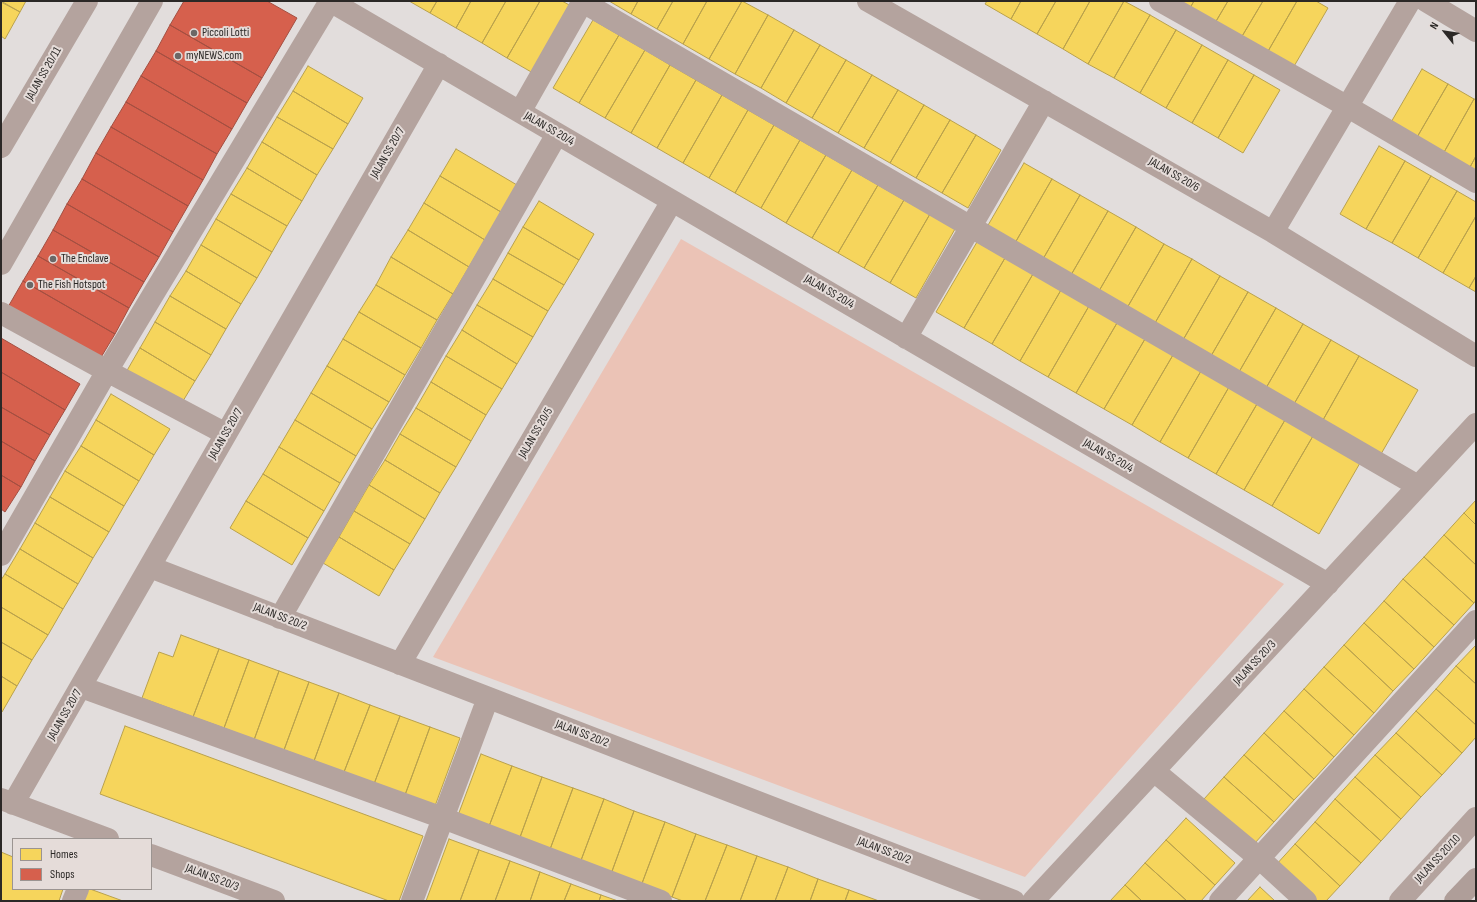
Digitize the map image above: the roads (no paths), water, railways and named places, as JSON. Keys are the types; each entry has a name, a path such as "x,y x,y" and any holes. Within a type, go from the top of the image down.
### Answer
{"highway":[{"path":"1455,901 1476,879"}],"street":[{"name":"JALAN SS 20/11","path":"1,147 87,1"},
{"path":"1,264 152,1"},
{"path":"1,555 107,371 330,1"},
{"name":"JALAN SS 20/4","path":"330,1 1328,584"},
{"path":"520,112 583,1 1418,486"},
{"name":"JALAN SS 20/6","path":"868,1 891,7 1044,101 1273,232 1476,356"},
{"path":"1160,1 1348,107 1476,182"},
{"path":"1273,232 1410,1"},
{"path":"1426,1 1476,31"},
{"name":"JALAN SS 20/7","path":"7,802 81,686 439,64"},
{"path":"906,338 1044,101"},
{"path":"280,618 557,134"},
{"name":"JALAN SS 20/5","path":"400,664 672,201"},
{"path":"1,312 107,371 226,434"},
{"name":"JALAN SS 20/3","path":"1033,901 1476,424"},
{"name":"JALAN SS 20/2","path":"150,568 1014,901"},
{"path":"1220,901 1476,621"},
{"path":"81,686 443,818 661,901"},
{"path":"412,901 488,698"},
{"path":"1154,771 1260,858 1306,901"},
{"path":"7,802 101,838"},
{"name":"JALAN SS 20/10","path":"1400,901 1476,818"},
{"name":"JALAN SS 20/3","path":"152,855 274,901"},
{"path":"73,901 78,890"}],"place":[{"name":"Piccoli Lotti","path":"194,33"},
{"name":"myNEWS.com","path":"178,56"},
{"name":"The Enclave","path":"53,259"},
{"name":"The Fish Hotspot","path":"30,285"}]}
